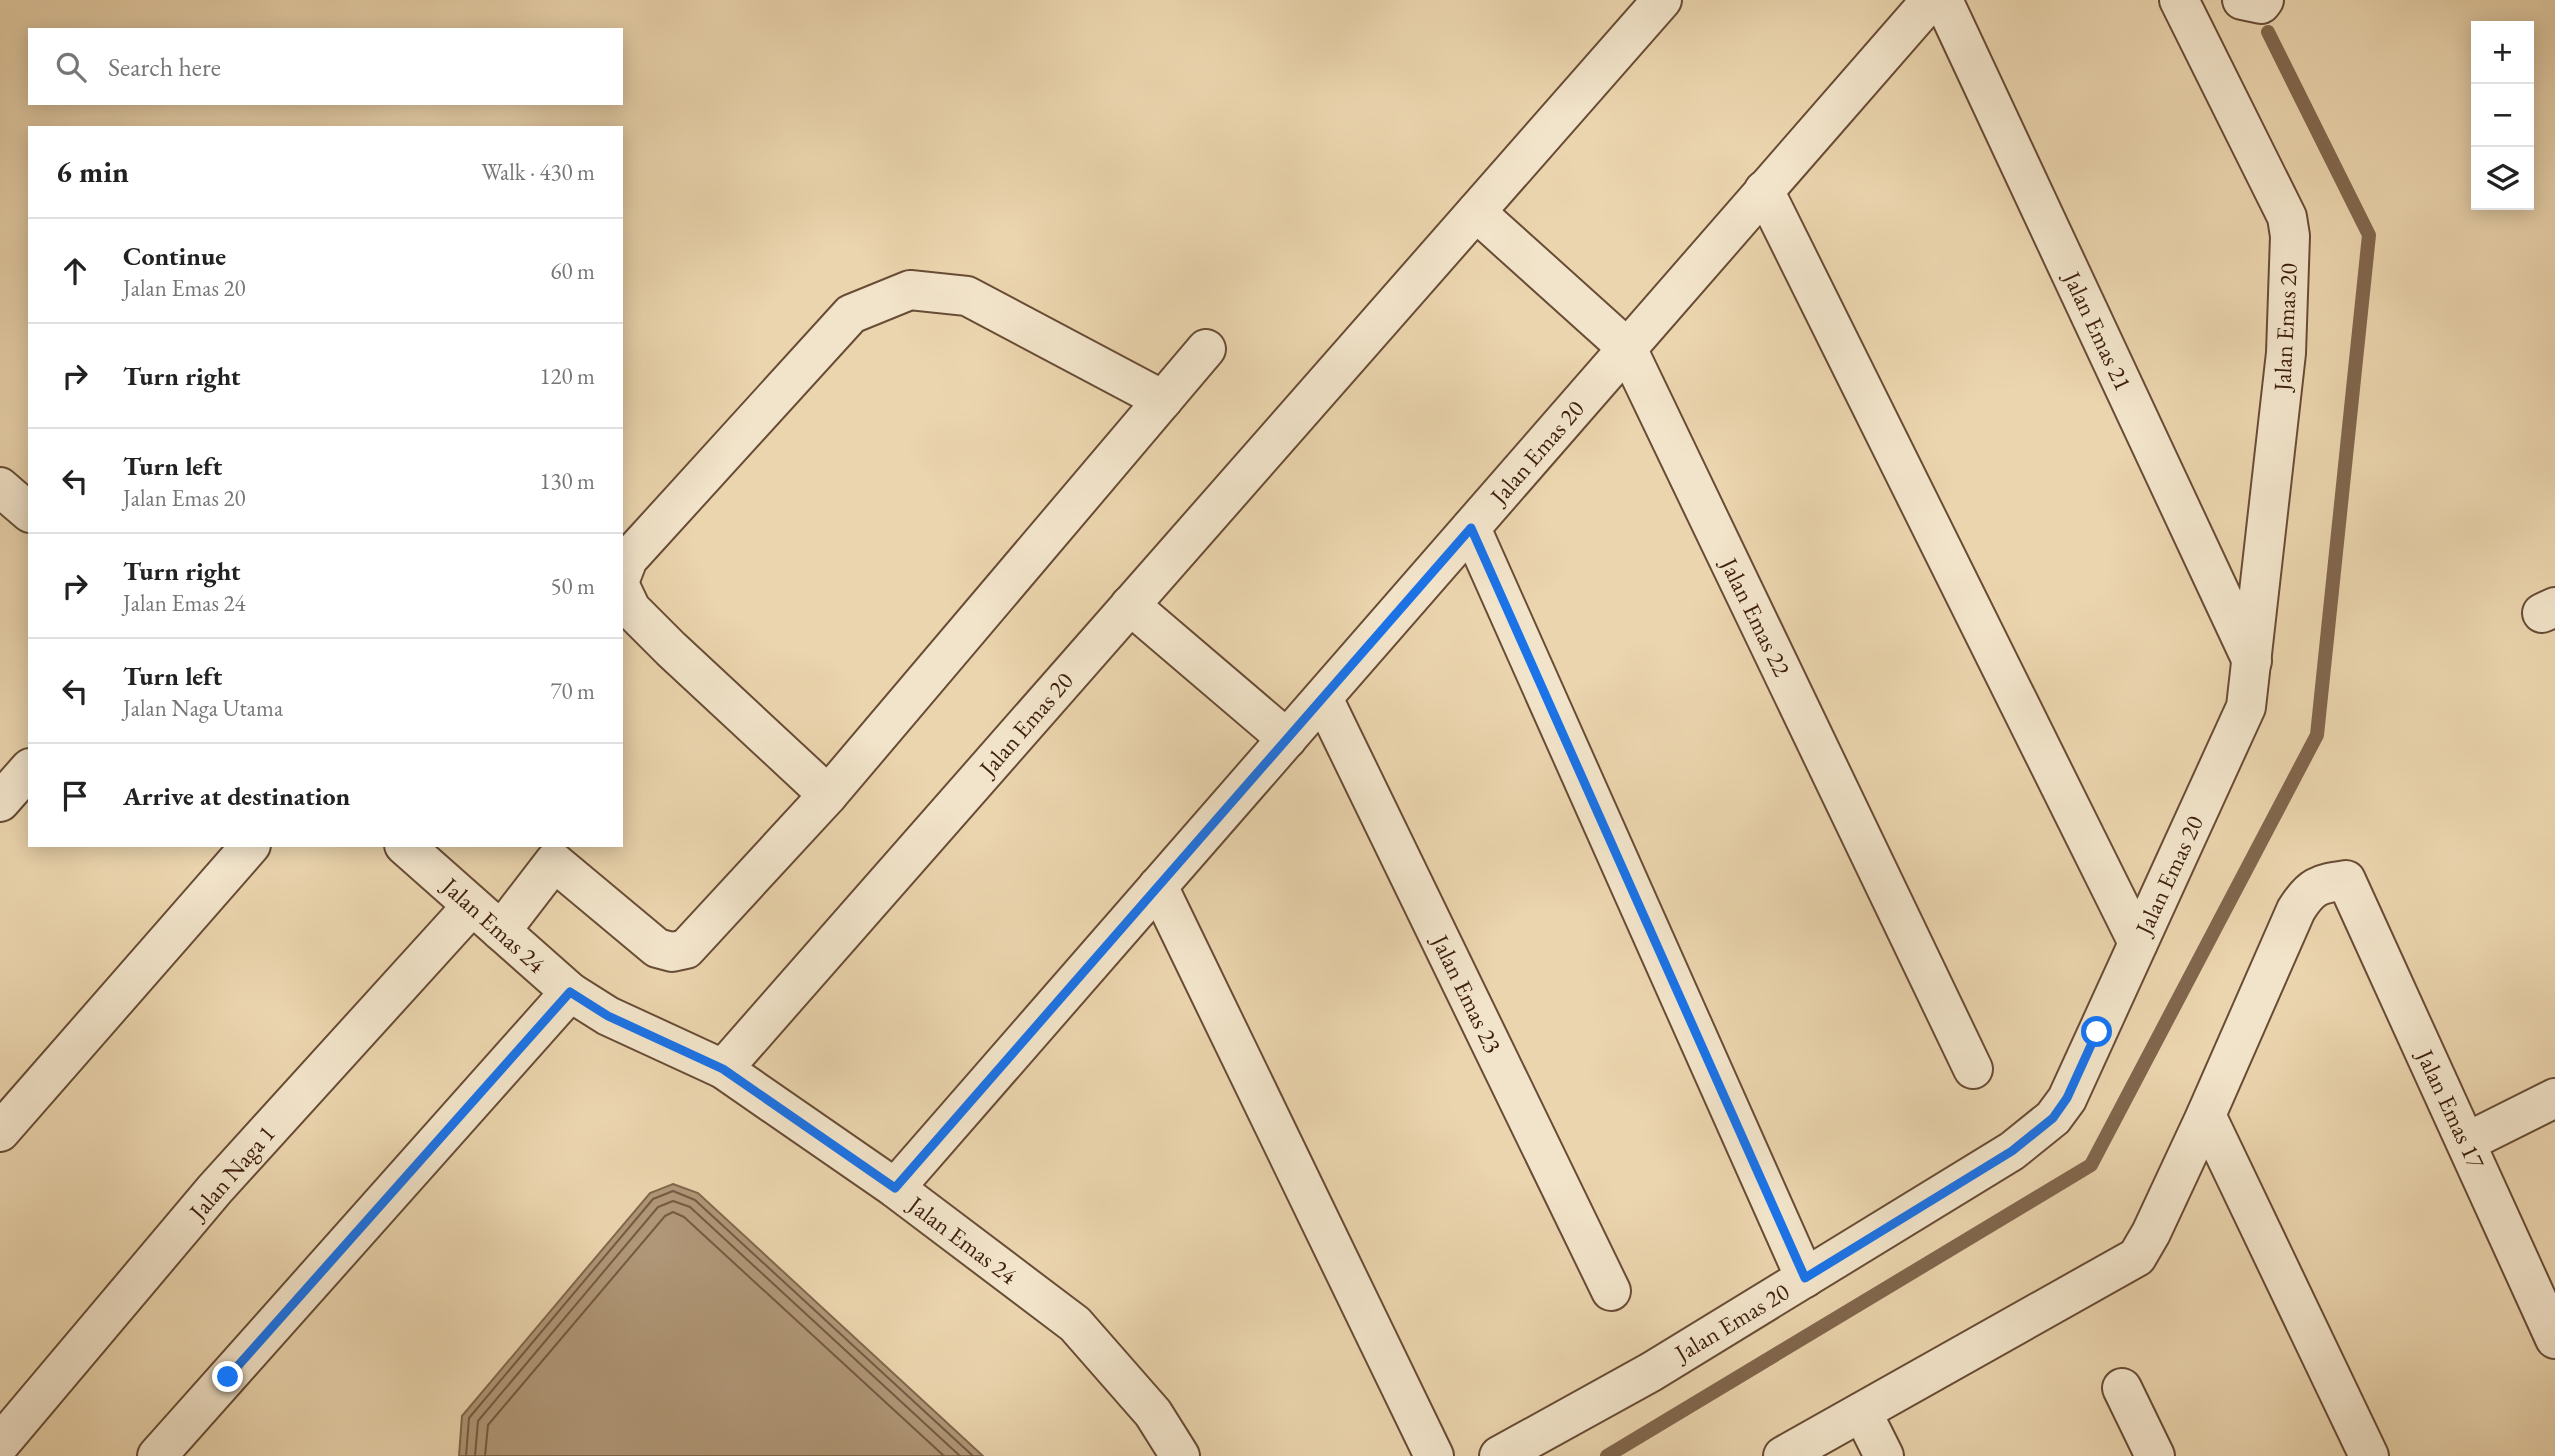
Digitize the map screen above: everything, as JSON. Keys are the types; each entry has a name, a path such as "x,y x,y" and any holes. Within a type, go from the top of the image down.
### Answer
{"street":[{"name":"Jalan Emas 20","path":"723,1069 1662,0"},
{"name":"Jalan Emas 20","path":"895,1188 1931,0"},
{"name":"Jalan Emas 21","path":"1943,0 2252,662"},
{"name":"Jalan Emas 20","path":"1499,1456 1651,1372 2012,1151 2053,1118 2067,1098 2246,707 2286,353 2290,236 2287,217 2179,0"},
{"path":"2242,0 2261,4 2264,0"},
{"path":"1765,190 2138,943"},
{"name":"Jalan Emas 22","path":"1476,212 1627,348 1973,1069"},
{"path":"623,572 628,559 851,314 910,290 967,296 1163,400"},
{"path":"501,931 544,854 657,948 672,952 686,949 828,795 1206,349"},
{"path":"1471,528 1805,1278"},
{"path":"623,591 631,609 671,649 828,795"},
{"path":"1130,605 1287,738"},
{"name":"Jalan Emas 23","path":"1323,698 1611,1291"},
{"path":"0,802 28,770"},
{"path":"0,1132 249,847"},
{"name":"Jalan Emas 24","path":"406,847 570,992 608,1016 723,1069 895,1188 1074,1324 1153,1413 1180,1456"},
{"name":"Jalan Emas 17","path":"2206,1115 2296,910 2307,891 2323,883 2346,880 2555,1339"},
{"path":"1158,886 1434,1456"},
{"name":"Jalan Naga 1","path":"0,1444 215,1189 472,906"},
{"path":"157,1456 570,992"},
{"path":"2467,1142 2555,1098"},
{"path":"1783,1456 2137,1257 2151,1233 2206,1115"},
{"path":"2206,1115 2369,1456"},
{"path":"2122,1388 2155,1456"},
{"path":"1862,1412 1884,1456"}],"water":[{"path":"673,1184 698,1193 983,1456 459,1456 462,1416 650,1193"}],"waterway":[{"path":"1607,1456 2091,1165 2317,735 2369,235 2268,32"}],"route":[{"path":"228,1377 570,992 608,1016 723,1069 895,1188 1471,528 1805,1278 2012,1151 2053,1118 2067,1098 2097,1032"}]}
